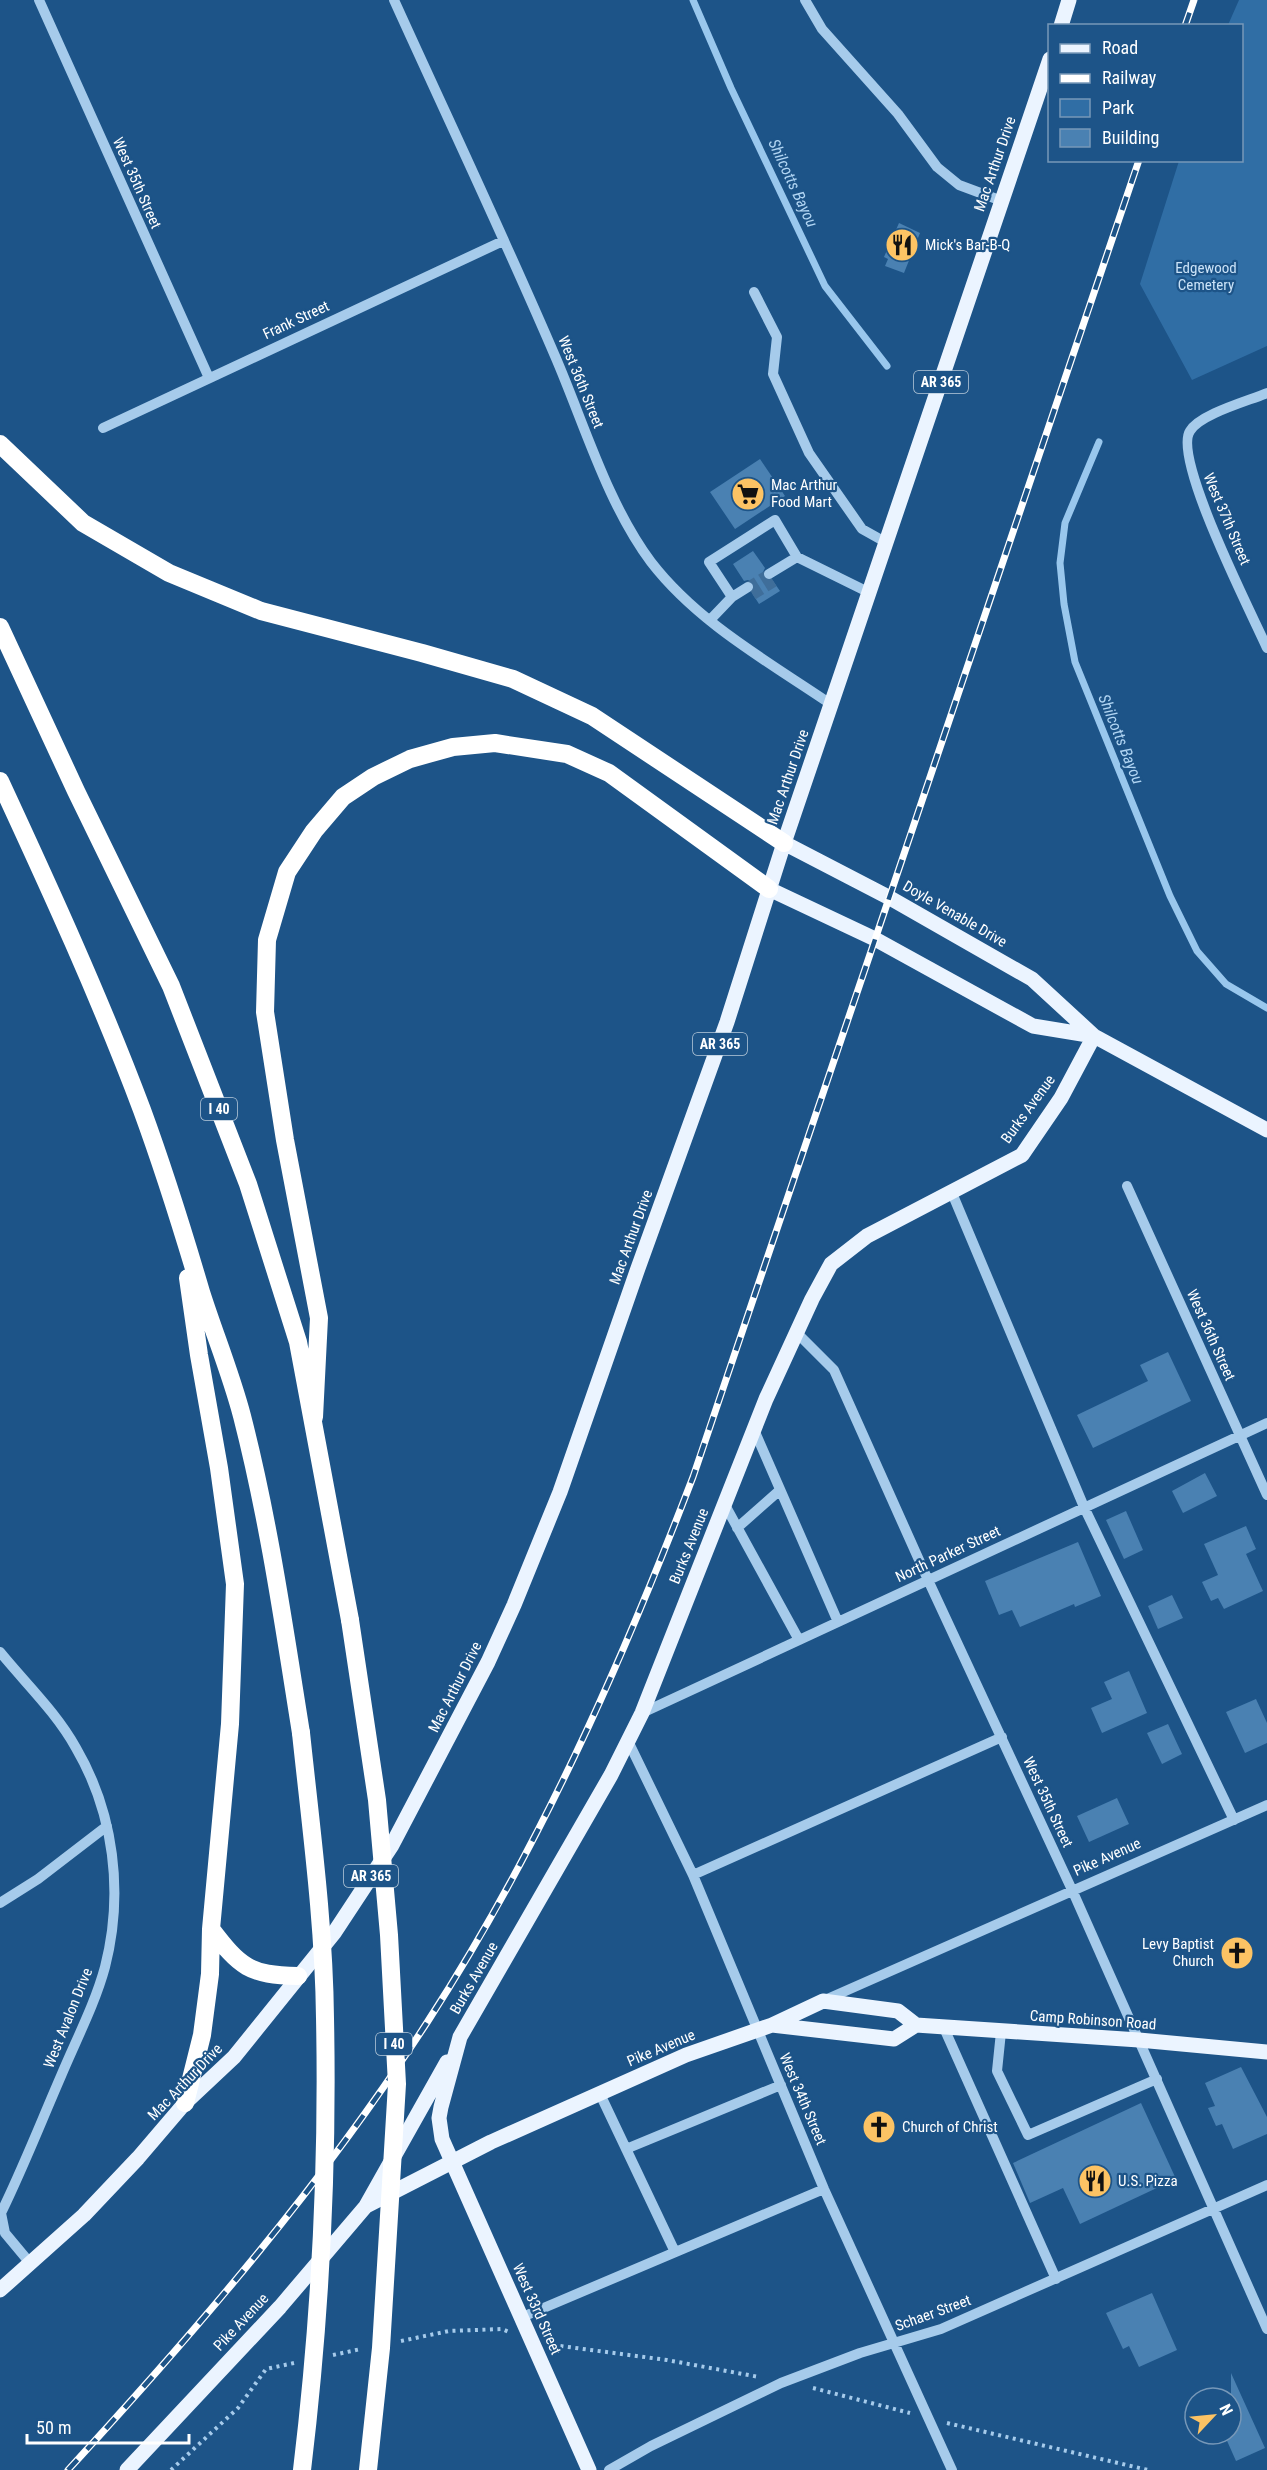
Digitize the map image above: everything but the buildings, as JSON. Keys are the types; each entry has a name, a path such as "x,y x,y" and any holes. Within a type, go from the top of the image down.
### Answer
{"highway":[{"path":"0,444 83,523 169,573 261,611 513,679 592,716 784,843"},
{"name":"I 40","path":"0,627 75,791 171,986 248,1184 276,1266 298,1342 314,1417 350,1620 377,1800 389,1935 397,2084 381,2348 368,2470"},
{"path":"314,1417 319,1318 285,1140 265,1012 267,940 287,872 314,831 343,797 373,777 410,759 453,747 495,743 567,754 609,773 770,889"},
{"path":"0,781 101,1007 142,1109 224,1356 246,1437 274,1562 301,1733 317,1882 325,2016 325,2143 321,2226 312,2382 302,2470"},
{"path":"178,1214 219,1468 235,1584 230,1724 211,1929 210,1974 202,2035 186,2103"},
{"path":"211,1929 232,1957 248,1968 270,1976 298,1976"}],"main road":[{"path":"1062,24 1069,0"},
{"name":"Mac Arthur Drive","path":"0,2290 84,2215 186,2103 234,2057 334,1933 392,1845 462,1715 514,1605 572,1461 637,1271 728,1022 784,843 1048,65"},
{"name":"Doyle Venable Drive","path":"784,843 890,898 1032,979 1095,1036 1267,1130"},
{"name":"Doyle Venable Drive","path":"770,889 876,939 1033,1026 1095,1036"},
{"name":"Burks Avenue","path":"452,2162 442,2139 439,2118 460,2037 611,1774 642,1713 755,1432 766,1399 831,1264 867,1236 1022,1155 1061,1098 1095,1036"},
{"name":"Pike Avenue","path":"127,2470 280,2307 366,2206 452,2162 686,2055 765,2028 823,2001"},
{"name":"Camp Robinson Road","path":"823,2001 898,2011 916,2025 1139,2040 1267,2052"},
{"path":"765,2028 894,2040 916,2025"},
{"path":"366,2206 460,2037"},
{"name":"West 33rd Street","path":"452,2162 589,2470"}],"street":[{"name":"West 35th Street","path":"39,0 209,378"},
{"name":"West 36th Street","path":"394,0 555,356 604,478 650,561 677,592 710,620 832,705"},
{"path":"805,0 822,29 898,114 937,167 959,185 1002,201"},
{"name":"Frank Street","path":"103,428 503,241"},
{"path":"754,292 777,336 773,374 808,453 862,529 887,543"},
{"name":"West 37th Street","path":"1267,393 1202,420 1189,432 1186,439 1188,458 1197,490 1267,648"},
{"path":"710,620 743,593 709,562 776,520 797,557 870,593"},
{"path":"771,578 779,568 797,557"},
{"name":"West 36th Street","path":"1127,1186 1267,1495"},
{"path":"952,1193 1084,1507 1234,1821"},
{"name":"West 35th Street","path":"797,1333 834,1370 928,1580 1073,1892 1267,2329"},
{"name":"North Parker Street","path":"642,1713 1267,1423"},
{"path":"755,1432 838,1622"},
{"path":"737,1528 780,1490"},
{"path":"725,1504 799,1640"},
{"name":"West Avalon Drive","path":"0,1652 57,1717 76,1747 97,1793 107,1826 114,1872 115,1907 105,1967 88,2013 1,2213 5,2233 30,2263"},
{"path":"693,1875 1002,1737"},
{"name":"West 34th Street","path":"627,1739 765,2028 781,2085 824,2189 952,2470"},
{"name":"Pike Avenue","path":"823,2001 1267,1805"},
{"path":"0,1903 38,1879 107,1826"},
{"path":"944,2028 1056,2279"},
{"path":"1001,2032 997,2071 1028,2135 1157,2079"},
{"path":"626,2149 781,2085"},
{"path":"600,2094 675,2252"},
{"name":"Schaer Street","path":"609,2470 651,2446 781,2383 941,2329 1215,2210 1267,2185"},
{"path":"520,2318 824,2189"}],"path":[{"path":"392,2343 449,2331 502,2329 531,2342 667,2360 806,2386 1148,2470"},
{"path":"324,2357 369,2347"},
{"path":"171,2470 238,2408 266,2369 301,2362"}],"green space":[{"name":"Edgewood Cemetery","path":"1239,0 1267,0 1267,346 1192,380 1140,284 1179,162 1243,162 1243,24 1228,24"}],"waterway":[{"name":"Shilcotts Bayou","path":"693,0 731,88 825,286 887,366"},
{"name":"Shilcotts Bayou","path":"1099,442 1065,523 1060,563 1064,604 1075,662 1170,896 1197,951 1226,984 1267,1008"}],"tunnel":[{"path":"748,587 769,574"},
{"path":"753,595 774,582"}],"railway":[{"path":"1186,24 1194,0"},
{"path":"68,2470 258,2253 303,2197 388,2081 468,1957 506,1891 575,1756 607,1687 693,1477 1138,162"}],"place":[{"name":"Mick's Bar-B-Q","path":"902,245"},
{"name":"Mac Arthur Food Mart","path":"748,494"},
{"name":"Levy Baptist Church","path":"1237,1953"},
{"name":"Church of Christ","path":"879,2127"},
{"name":"U.S. Pizza","path":"1095,2181"}]}
